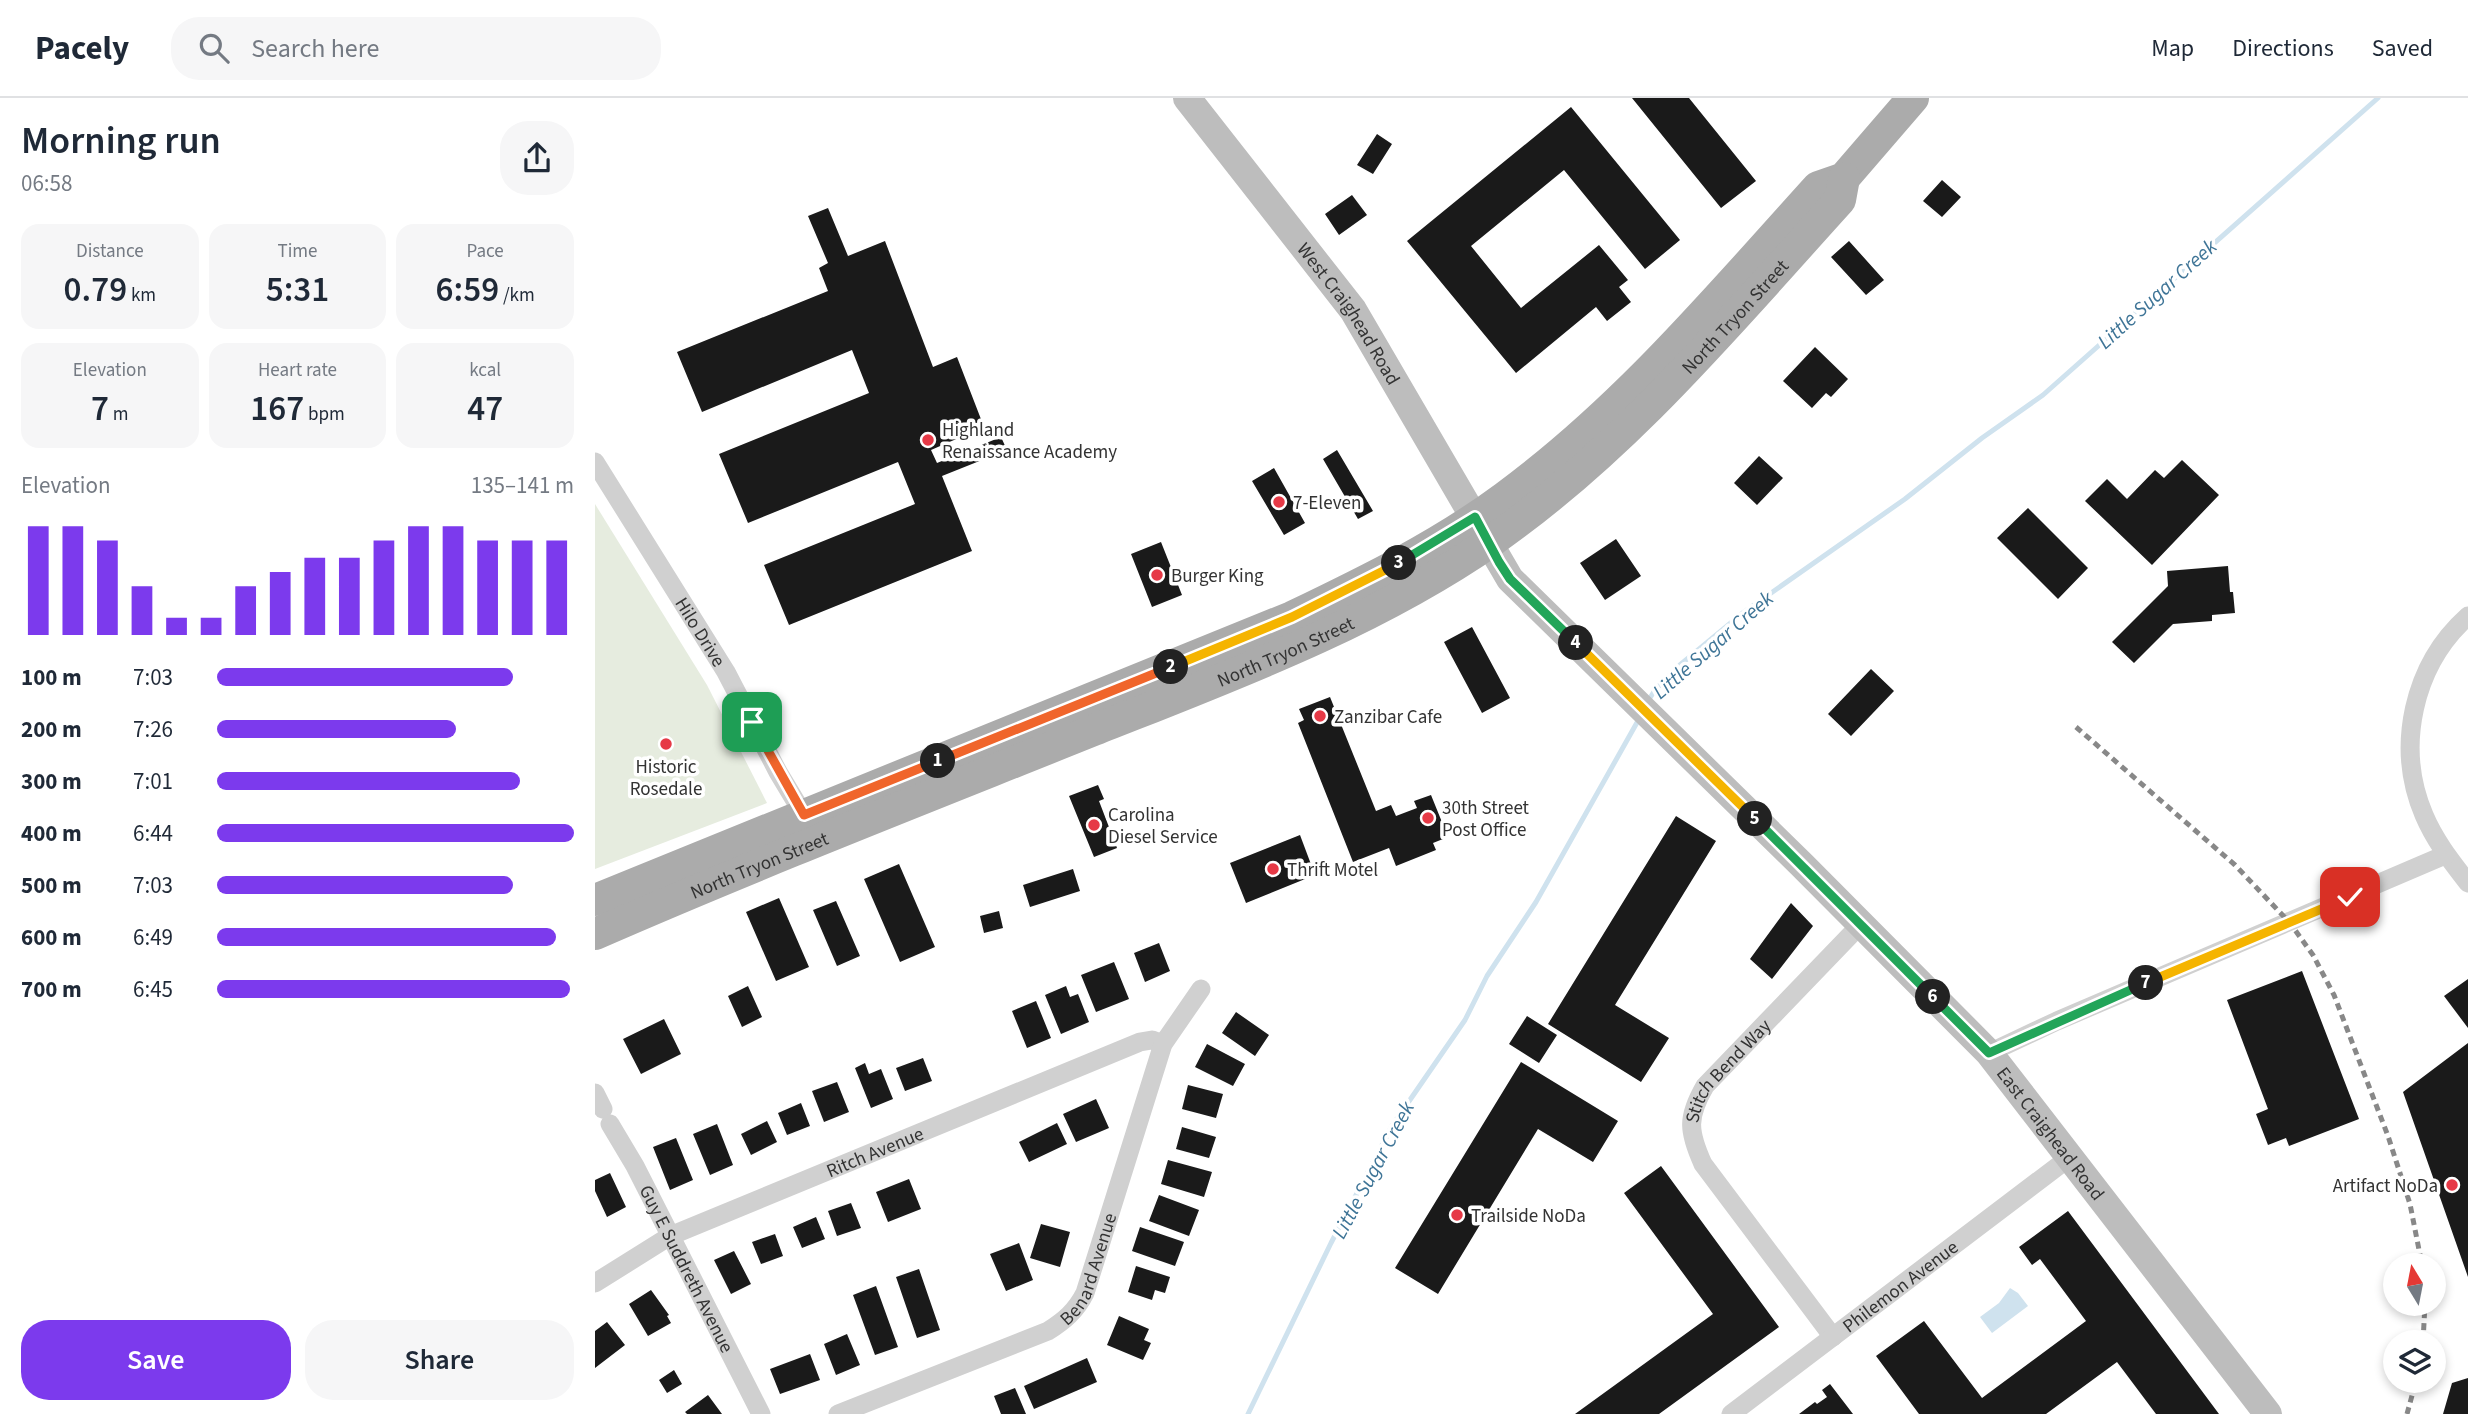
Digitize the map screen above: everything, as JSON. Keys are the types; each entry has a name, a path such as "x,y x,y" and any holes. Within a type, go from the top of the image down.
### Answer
{"main road":[{"name":"North Tryon Street","path":"595,900 811,828 1201,688 1333,630 1414,588 1483,529 1556,457 1628,394 1818,187 1844,178 1913,98"},
{"name":"North Tryon Street","path":"595,934 811,828"}],"street":[{"name":"West Craighead Road","path":"1192,99 1353,310 1483,529"},
{"name":"Hilo Drive","path":"595,462 726,672 778,772 811,828"},
{"name":"East Craighead Road","path":"1483,529 1510,579 1989,1053 2268,1414"},
{"path":"2468,616 2447,638 2431,661 2412,716 2410,746 2412,775 2425,818 2445,855 2468,883"},
{"path":"1989,1053 2057,1021 2445,855"},
{"name":"Stitch Bend Way","path":"1833,1337 1703,1164 1690,1125 1694,1104 1705,1086 1861,924"},
{"name":"Benard Avenue","path":"838,1414 1048,1331 1063,1322 1076,1309 1085,1293 1163,1044 1201,989"},
{"name":"Ritch Avenue","path":"595,1283 670,1236 1140,1042 1152,1040 1163,1044"},
{"name":"Guy E Suddreth Avenue","path":"603,1109 761,1414"},
{"name":"Philemon Avenue","path":"1731,1414 2070,1157"}],"shaded area":[{"name":"Historic Rosedale","path":"595,504 707,685 767,803 595,869"}],"water":[{"path":"2010,1288 2018,1293 2028,1306 1992,1333 1980,1317 1999,1303"}],"building":[{"path":"1632,98 1689,98 1756,181 1721,208"},
{"path":"1571,107 1680,240 1645,269 1564,170 1471,246 1521,308 1599,245 1628,280 1619,287 1631,302 1607,321 1596,307 1516,373 1407,241"},
{"path":"1377,134 1392,144 1373,174 1357,165"},
{"path":"1942,180 1961,197 1942,217 1923,201"},
{"path":"1352,195 1367,215 1339,235 1325,214"},
{"path":"828,208 848,256 885,241 933,367 957,357 984,427 931,450 937,463 1001,437 1007,450 942,476 972,551 789,625 764,565 915,504 898,462 748,523 719,454 869,393 852,350 702,412 677,352 828,291 819,268 828,263 808,216"},
{"path":"1849,241 1884,280 1866,295 1831,257"},
{"path":"1815,347 1848,379 1831,397 1826,393 1812,408 1783,381"},
{"name":"7-Eleven","path":"1337,450 1373,511 1358,519 1323,459"},
{"path":"1759,456 1783,478 1757,505 1734,483"},
{"path":"2182,460 2219,495 2152,565 2085,501 2107,479 2127,499 2155,470 2164,478"},
{"name":"7-Eleven","path":"1274,468 1305,523 1284,535 1252,481"},
{"path":"2028,508 2088,568 2058,599 1997,538"},
{"path":"1616,539 1641,576 1605,600 1580,563"},
{"name":"Burger King","path":"1161,542 1182,595 1152,607 1131,554"},
{"path":"2228,566 2235,613 2212,615 2212,621 2173,624 2134,663 2112,642 2168,586 2167,571"},
{"path":"1472,627 1510,698 1482,713 1444,642"},
{"path":"1871,669 1894,691 1851,736 1828,714"},
{"path":"1330,697 1376,811 1391,805 1396,816 1417,808 1414,801 1431,795 1448,837 1433,843 1436,850 1396,866 1389,848 1353,862 1298,723 1304,720 1299,709"},
{"name":"Carolina Diesel Service","path":"1098,785 1104,799 1099,801 1117,848 1094,857 1069,796"},
{"path":"1676,816 1716,841 1615,1005 1669,1038 1641,1082 1548,1024"},
{"name":"Thrift Motel","path":"1300,835 1315,875 1246,903 1230,863"},
{"path":"899,864 935,947 900,962 864,879"},
{"path":"1073,869 1080,891 1030,907 1023,885"},
{"path":"779,898 809,967 776,981 746,912"},
{"path":"836,901 860,956 837,966 813,910"},
{"path":"1791,903 1813,926 1772,979 1750,959"},
{"path":"999,911 1003,928 984,933 980,916"},
{"path":"1159,943 1170,971 1145,982 1134,953"},
{"path":"1114,962 1129,999 1096,1012 1081,975"},
{"path":"2302,971 2359,1119 2289,1146 2286,1138 2268,1145 2256,1114 2268,1109 2227,1000"},
{"path":"2468,979 2468,1028 2444,996"},
{"path":"748,986 762,1017 742,1027 728,996"},
{"path":"1066,986 1070,997 1078,994 1089,1022 1061,1034 1045,995"},
{"path":"1036,1001 1051,1038 1027,1048 1012,1011"},
{"path":"1236,1012 1269,1035 1255,1056 1222,1033"},
{"path":"1527,1016 1557,1035 1539,1063 1509,1044"},
{"path":"664,1019 681,1054 641,1074 623,1039"},
{"name":"Artifact NoDa","path":"2468,1043 2468,1277 2403,1092"},
{"path":"1207,1044 1245,1064 1233,1086 1195,1067"},
{"path":"923,1058 932,1081 905,1091 896,1068"},
{"name":"Trailside NoDa","path":"1521,1062 1618,1121 1593,1162 1538,1129 1438,1294 1395,1268"},
{"path":"865,1063 869,1074 881,1069 893,1099 871,1108 855,1068"},
{"path":"837,1082 849,1112 824,1122 812,1091"},
{"path":"1188,1085 1223,1094 1216,1118 1182,1109"},
{"path":"1096,1099 1109,1128 1076,1142 1063,1114"},
{"path":"801,1103 810,1126 787,1135 778,1113"},
{"path":"767,1121 777,1142 751,1155 741,1134"},
{"path":"1057,1123 1067,1144 1029,1162 1019,1142"},
{"path":"717,1124 733,1165 710,1175 693,1134"},
{"path":"1182,1127 1216,1137 1209,1158 1176,1149"},
{"path":"676,1138 693,1180 670,1190 653,1147"},
{"path":"1168,1160 1212,1172 1204,1197 1161,1184"},
{"path":"1661,1166 1779,1327 1659,1414 1575,1414 1713,1314 1624,1193"},
{"path":"610,1173 626,1207 607,1217 595,1191 595,1180"},
{"path":"909,1179 921,1209 888,1222 876,1192"},
{"path":"1159,1195 1199,1210 1189,1236 1149,1221"},
{"path":"851,1203 861,1228 837,1236 828,1211"},
{"path":"2068,1211 2219,1414 2156,1414 2117,1362 2046,1414 1919,1414 1876,1356 1924,1321 1982,1398 2086,1321 2040,1259 2032,1265 2019,1247"},
{"path":"816,1217 825,1239 802,1248 793,1227"},
{"path":"1041,1224 1070,1232 1060,1267 1030,1258"},
{"path":"1140,1227 1184,1242 1175,1266 1132,1251"},
{"path":"775,1234 783,1256 761,1264 752,1242"},
{"path":"1019,1243 1033,1280 1006,1291 990,1254"},
{"path":"734,1251 751,1284 731,1294 714,1260"},
{"path":"1136,1266 1170,1277 1165,1293 1155,1290 1152,1300 1128,1292"},
{"path":"919,1269 940,1330 917,1338 896,1277"},
{"path":"876,1286 898,1347 875,1355 853,1295"},
{"path":"651,1290 669,1315 667,1316 671,1323 648,1336 629,1304"},
{"path":"1119,1316 1149,1329 1144,1340 1151,1343 1143,1360 1107,1345"},
{"path":"607,1322 625,1345 595,1368 595,1331"},
{"path":"847,1334 860,1365 836,1375 824,1344"},
{"path":"810,1354 820,1380 780,1394 770,1369"},
{"path":"1087,1358 1097,1382 1034,1409 1024,1386"},
{"path":"674,1370 682,1384 667,1393 659,1380"},
{"path":"2468,1378 2468,1414 2443,1414 2452,1383"},
{"path":"1830,1384 1853,1414 1799,1414 1827,1397 1822,1390"},
{"path":"1015,1388 1026,1414 1001,1414 994,1396"},
{"path":"708,1395 722,1414 685,1412"}],"waterway":[{"name":"Little Sugar Creek","path":"1648,701 1675,669 1744,612 1905,499 1982,438 2043,395 2378,98"},
{"name":"Little Sugar Creek","path":"1248,1414 1331,1243 1392,1126 1465,1020 1487,976 1536,902 1639,719"}],"railway":[{"path":"2076,727 2235,865 2290,923 2313,955 2334,995 2388,1136 2410,1204 2420,1253"},
{"path":"2424,1316 2424,1330"},
{"path":"2407,1414 2413,1393"}],"place":[{"name":"Highland Renaissance Academy","path":"928,440"},
{"name":"7-Eleven","path":"1279,502"},
{"name":"Burger King","path":"1157,575"},
{"name":"Zanzibar Cafe","path":"1320,716"},
{"name":"Historic Rosedale","path":"666,744"},
{"name":"30th Street Post Office","path":"1428,818"},
{"name":"Carolina Diesel Service","path":"1094,825"},
{"name":"Thrift Motel","path":"1273,869"},
{"name":"Artifact NoDa","path":"2452,1185"},
{"name":"Trailside NoDa","path":"1457,1215"}],"route":[{"path":"752,722 804,815 1292,617 1389,569 1475,517 1510,579 1811,873 1989,1053 2057,1021 2350,897"}]}
